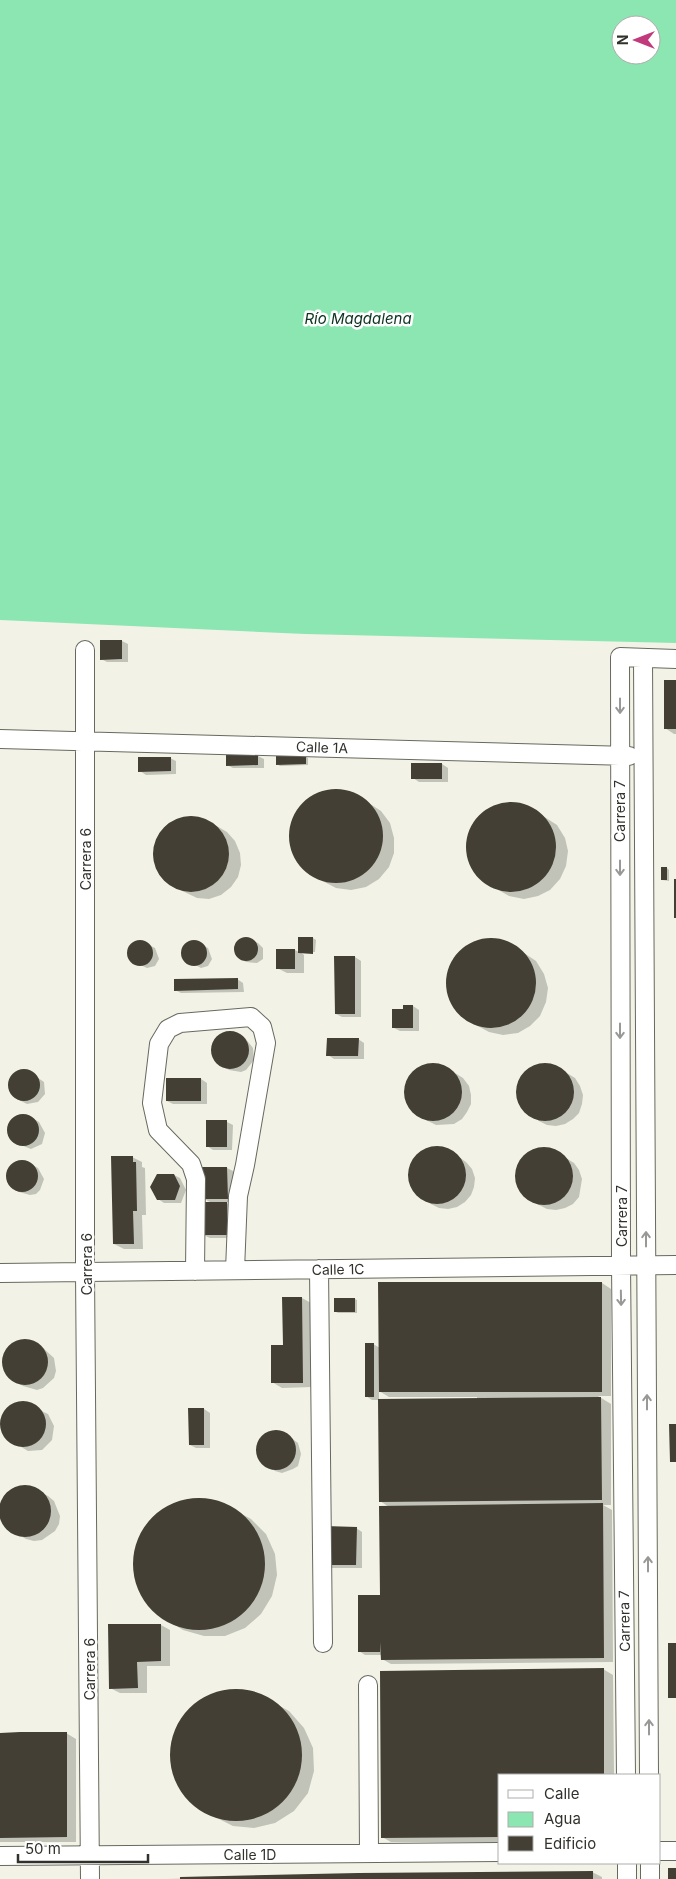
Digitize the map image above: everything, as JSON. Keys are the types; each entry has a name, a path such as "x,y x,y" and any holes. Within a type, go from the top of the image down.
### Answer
{"street":[{"name":"Carrera 6","path":"85,650 86,1272 90,1879"},
{"name":"Carrera 7","path":"626,1774 621,1264 620,657 643,658 649,1774"},
{"path":"643,658 676,659"},
{"name":"Calle 1A","path":"0,739 643,756"},
{"path":"620,987 645,988"},
{"path":"195,1271 196,1179 191,1164 158,1130 152,1103 158,1044 168,1029 180,1023 251,1017 262,1027 266,1043 247,1156 238,1196 235,1270"},
{"path":"621,1154 646,1154"},
{"name":"Calle 1C","path":"0,1274 621,1264 676,1265"},
{"path":"319,1269 323,1643"},
{"path":"368,1685 369,1853"},
{"path":"661,1851 676,1851"},
{"name":"Calle 1D","path":"0,1856 498,1852"},
{"path":"627,1864 627,1879"},
{"path":"650,1864 650,1879"}],"water":[{"name":"Río Magdalena","path":"0,0 676,0 676,643 305,634 0,620"}],"building":[{"path":"100,640 122,640 122,659 100,660"},
{"path":"664,680 676,680 676,729 664,729"},
{"path":"258,754 258,765 226,766 226,755"},
{"path":"276,755 306,755 306,764 276,765"},
{"path":"138,757 171,757 171,771 138,772"},
{"path":"411,763 442,763 442,779 411,779"},
{"path":"336,789 354,793 369,803 379,818 383,836 379,854 369,869 354,879 336,883 318,879 303,869 293,854 289,836 293,818 303,803 318,793"},
{"path":"511,802 528,806 543,815 552,830 556,847 552,864 543,879 528,888 511,892 494,888 479,879 470,864 466,847 470,830 479,815 494,806"},
{"path":"184,816 198,816 212,822 223,833 229,847 226,869 218,881 198,892 184,892 170,886 159,875 153,861 153,847 159,833 170,822"},
{"path":"661,867 667,867 667,880 661,880"},
{"path":"674,879 676,879 676,918 674,918"},
{"path":"246,937 255,940 258,949 255,958 246,961 237,958 234,949 237,940"},
{"path":"298,937 313,937 313,954 298,953"},
{"path":"491,938 508,942 523,951 532,966 536,983 532,1000 523,1015 508,1024 491,1028 474,1024 459,1015 450,1000 446,983 450,966 459,951 474,942"},
{"path":"140,940 149,944 153,953 149,962 140,966 131,962 127,953 131,944"},
{"path":"194,940 203,944 207,953 203,962 194,966 185,962 181,953 185,944"},
{"path":"276,949 295,949 295,969 276,969"},
{"path":"334,956 355,956 355,1014 335,1014"},
{"path":"238,978 238,989 174,991 174,979"},
{"path":"403,1005 413,1005 413,1028 392,1028 392,1009 403,1009"},
{"path":"230,1031 237,1032 243,1037 248,1043 248,1057 243,1063 237,1068 230,1069 223,1068 217,1063 212,1057 211,1050 212,1043 217,1037 223,1032"},
{"path":"327,1038 359,1038 358,1056 326,1056"},
{"path":"433,1063 444,1065 457,1076 462,1092 460,1103 449,1116 433,1121 422,1119 409,1108 404,1092 406,1081 417,1068"},
{"path":"545,1063 556,1065 569,1076 574,1092 572,1103 561,1116 545,1121 534,1119 521,1108 516,1092 518,1081 529,1068"},
{"path":"24,1069 30,1070 35,1074 39,1079 39,1091 35,1096 30,1100 24,1101 18,1100 13,1096 9,1091 8,1085 9,1079 13,1074 18,1070"},
{"path":"166,1078 201,1078 201,1101 166,1101"},
{"path":"23,1114 29,1115 34,1119 38,1124 38,1136 34,1141 29,1145 23,1146 17,1145 12,1141 8,1136 7,1130 8,1124 12,1119 17,1115"},
{"path":"206,1120 227,1120 227,1147 206,1147"},
{"path":"437,1146 448,1148 461,1159 466,1175 464,1186 453,1199 437,1204 426,1202 413,1191 408,1175 410,1164 421,1151"},
{"path":"544,1147 555,1149 568,1160 573,1176 571,1187 560,1200 544,1205 533,1203 520,1192 515,1176 517,1165 528,1152"},
{"path":"111,1156 133,1156 133,1162 136,1162 137,1211 133,1211 134,1244 113,1244"},
{"path":"22,1160 28,1161 33,1165 37,1170 37,1182 33,1187 28,1191 22,1192 16,1191 11,1187 7,1182 6,1176 7,1170 11,1165 16,1161"},
{"path":"202,1167 227,1167 228,1199 203,1199"},
{"path":"157,1174 174,1174 180,1186 175,1200 157,1200 150,1187"},
{"path":"202,1202 227,1202 227,1235 202,1235"},
{"path":"378,1282 602,1282 602,1392 379,1392"},
{"path":"282,1297 302,1297 303,1383 271,1383 271,1345 283,1345"},
{"path":"334,1298 355,1298 355,1312 334,1312"},
{"path":"25,1339 38,1343 44,1349 48,1362 44,1375 38,1381 25,1385 12,1381 6,1375 2,1362 6,1349 12,1343"},
{"path":"365,1343 374,1343 374,1397 365,1397"},
{"path":"601,1397 602,1500 379,1502 378,1399"},
{"path":"23,1401 36,1405 42,1411 46,1424 42,1437 36,1443 23,1447 10,1443 4,1437 0,1424 4,1411 10,1405"},
{"path":"188,1408 204,1408 204,1445 189,1445"},
{"path":"669,1424 676,1424 676,1462 670,1462"},
{"path":"280,1430 287,1433 293,1439 296,1450 295,1458 287,1467 280,1470 272,1470 265,1467 257,1458 256,1446 259,1439 268,1431"},
{"path":"25,1485 35,1487 43,1493 49,1501 51,1511 49,1521 43,1529 35,1535 25,1537 15,1535 7,1529 1,1521 -1,1511 1,1501 7,1493 15,1487"},
{"path":"199,1498 212,1499 224,1503 246,1517 260,1539 264,1551 264,1577 260,1589 246,1611 224,1625 212,1629 199,1630 186,1629 174,1625 152,1611 138,1589 134,1577 133,1564 134,1551 138,1539 152,1517 174,1503 186,1499"},
{"path":"603,1503 604,1658 381,1660 380,1642 380,1652 358,1652 358,1595 380,1595 379,1506"},
{"path":"325,1526 357,1527 356,1565 325,1565"},
{"path":"108,1624 161,1624 161,1661 137,1662 138,1688 109,1689"},
{"path":"668,1643 676,1643 676,1698 668,1698"},
{"path":"604,1668 604,1774 498,1774 498,1837 381,1838 380,1671"},
{"path":"236,1689 249,1690 261,1694 283,1708 297,1730 301,1742 301,1768 297,1780 283,1802 261,1816 249,1820 236,1821 223,1820 211,1816 189,1802 175,1780 171,1768 170,1755 171,1742 175,1730 189,1708 211,1694 223,1690"},
{"path":"67,1732 67,1837 0,1838 0,1733"},
{"path":"668,1868 676,1868 676,1879 668,1879"},
{"path":"593,1871 593,1879 180,1879 180,1877 358,1873"}]}
